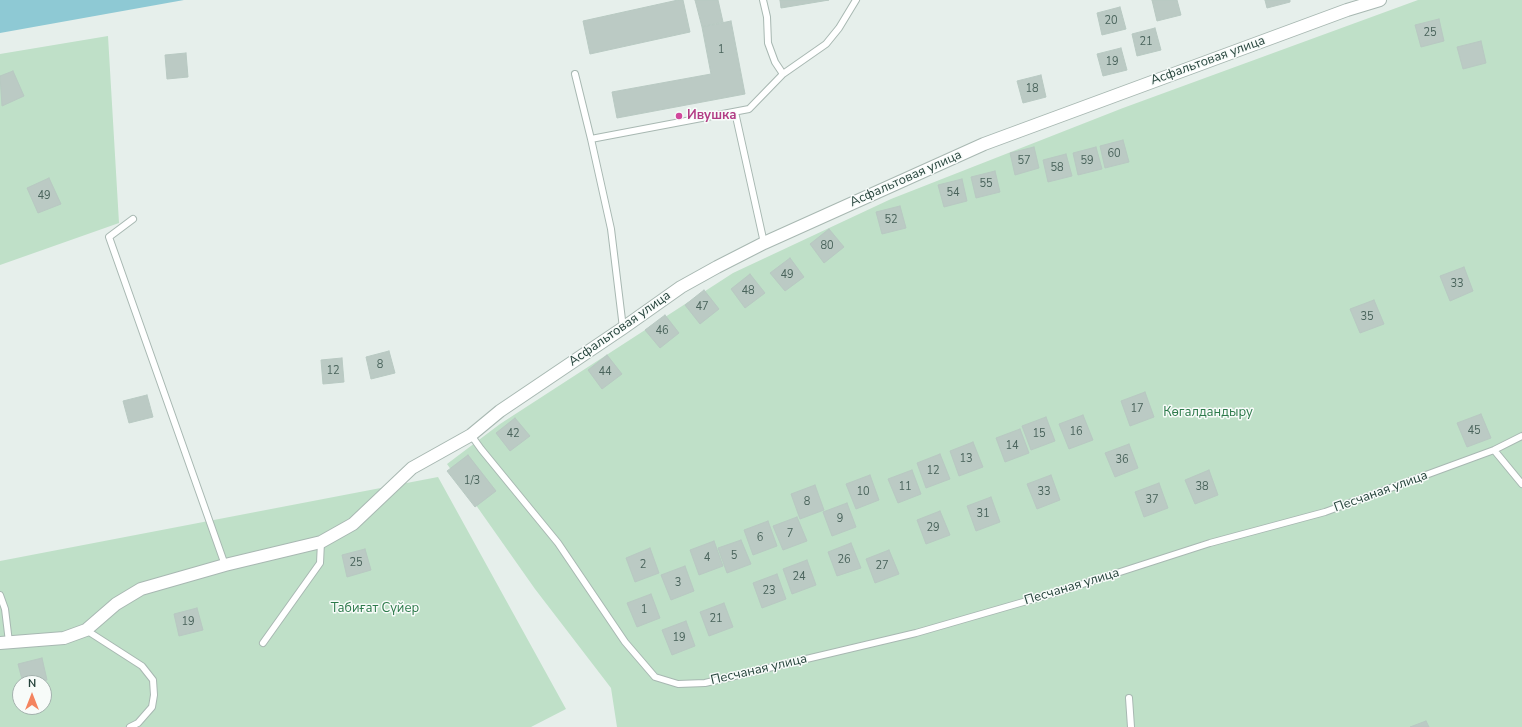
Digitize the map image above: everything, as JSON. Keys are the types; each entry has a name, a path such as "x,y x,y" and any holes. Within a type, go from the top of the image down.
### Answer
{"street":[{"name":"Асфальтовая улица","path":"86,630 116,604 141,589 225,565 321,542 353,524 412,468 471,435 500,411 681,287 764,243 984,144 1340,13 1380,0"},
{"path":"5,642 64,638 86,630"}],"lane":[{"path":"763,0 767,17 768,43 775,62 783,74"},
{"path":"591,139 749,110 783,74 826,44 839,28 856,0"},
{"path":"575,74 611,229 623,328"},
{"path":"735,112 764,243"},
{"path":"133,219 109,237 225,565"},
{"name":"Песчаная улица","path":"471,435 558,543 625,642 655,677 678,684 705,683 916,633 1050,594 1210,543 1326,512 1494,450 1522,436"},
{"path":"1494,450 1522,484"},
{"path":"263,643 320,563 321,542"},
{"path":"0,595 5,609 5,642"},
{"path":"86,630 142,666 153,680 154,695 152,707 138,723 130,727"},
{"path":"1129,698 1131,727"}],"green space":[{"name":"Көгалдандыру","path":"1418,0 1522,0 1522,727 617,727 611,688 535,589 447,464 500,424 733,273 891,199 1123,108"},
{"path":"108,36 119,223 0,265 0,54"},
{"name":"Табиғат Сүйер","path":"438,477 566,709 531,727 0,727 0,561"}],"water":[{"path":"0,0 184,0 0,33"}],"building":[{"path":"683,0 690,32 590,54 583,21"},
{"path":"695,0 718,0 723,22 702,27"},
{"path":"780,0 829,0 781,8"},
{"path":"1152,0 1177,0 1181,15 1157,21"},
{"path":"1265,0 1290,0 1290,2 1267,8"},
{"path":"1120,7 1126,29 1102,35 1097,13"},
{"path":"1439,19 1444,41 1421,47 1415,25"},
{"path":"731,21 745,94 617,118 612,92 711,74 702,27"},
{"path":"1155,28 1161,50 1137,56 1132,34"},
{"path":"1481,41 1486,63 1463,69 1457,47"},
{"path":"1121,48 1127,70 1103,76 1097,54"},
{"path":"186,53 188,77 167,79 165,55"},
{"path":"13,71 24,96 2,106 0,76"},
{"path":"1041,75 1046,97 1023,103 1017,81"},
{"path":"1123,140 1129,162 1105,168 1100,146"},
{"path":"1034,147 1039,168 1015,175 1010,153"},
{"path":"1096,147 1102,169 1078,175 1073,153"},
{"path":"1066,154 1072,176 1048,182 1043,160"},
{"path":"995,171 1000,192 976,198 971,177"},
{"path":"49,178 61,204 38,213 27,188"},
{"path":"962,179 967,201 944,207 938,185"},
{"path":"900,206 906,228 882,234 876,212"},
{"path":"829,229 844,247 824,263 810,244"},
{"path":"790,258 804,277 785,291 770,273"},
{"path":"1464,267 1473,291 1450,301 1440,276"},
{"path":"750,274 765,293 745,308 731,289"},
{"path":"704,290 719,309 700,324 685,305"},
{"path":"1374,300 1384,324 1360,333 1350,309"},
{"path":"665,315 679,333 660,348 645,330"},
{"path":"389,351 395,373 371,379 366,357"},
{"path":"607,355 622,374 602,389 588,370"},
{"path":"342,358 344,382 323,384 321,360"},
{"path":"1145,392 1154,417 1130,426 1121,401"},
{"path":"147,395 153,417 129,423 123,401"},
{"path":"1481,414 1491,438 1467,447 1457,423"},
{"path":"1083,415 1093,440 1069,449 1059,424"},
{"path":"1046,417 1055,441 1031,450 1022,426"},
{"path":"515,418 530,436 510,451 496,433"},
{"path":"1020,429 1029,453 1005,462 996,438"},
{"path":"973,442 983,467 959,476 950,451"},
{"path":"1129,444 1138,468 1115,477 1105,453"},
{"path":"940,454 950,479 926,488 917,463"},
{"path":"468,455 496,491 475,507 447,471"},
{"path":"912,470 921,494 898,503 888,479"},
{"path":"1209,470 1218,495 1195,504 1185,480"},
{"path":"870,475 879,500 856,509 846,484"},
{"path":"1051,475 1060,500 1037,509 1027,484"},
{"path":"1159,483 1168,508 1144,517 1135,492"},
{"path":"815,485 824,510 800,519 791,494"},
{"path":"991,497 1000,522 976,531 967,506"},
{"path":"847,503 856,527 832,536 823,512"},
{"path":"940,511 950,535 926,544 917,520"},
{"path":"797,517 807,541 783,550 773,526"},
{"path":"768,521 777,546 753,555 744,530"},
{"path":"741,540 751,564 727,573 718,548"},
{"path":"714,541 723,566 699,575 690,550"},
{"path":"851,543 861,568 837,576 828,552"},
{"path":"650,548 659,573 635,582 626,558"},
{"path":"365,549 371,570 347,577 342,555"},
{"path":"889,550 899,574 875,583 866,559"},
{"path":"807,560 816,585 792,594 783,569"},
{"path":"685,566 694,591 671,600 661,575"},
{"path":"777,574 786,599 762,608 753,583"},
{"path":"651,594 660,618 637,627 627,603"},
{"path":"724,603 733,627 709,636 700,612"},
{"path":"197,608 203,630 179,636 174,614"},
{"path":"686,621 695,646 672,655 662,630"},
{"path":"42,658 46,675 21,675 18,664"},
{"path":"1426,721 1429,727 1410,727"}],"place":[{"name":"Ивушка","path":"679,116"}]}
